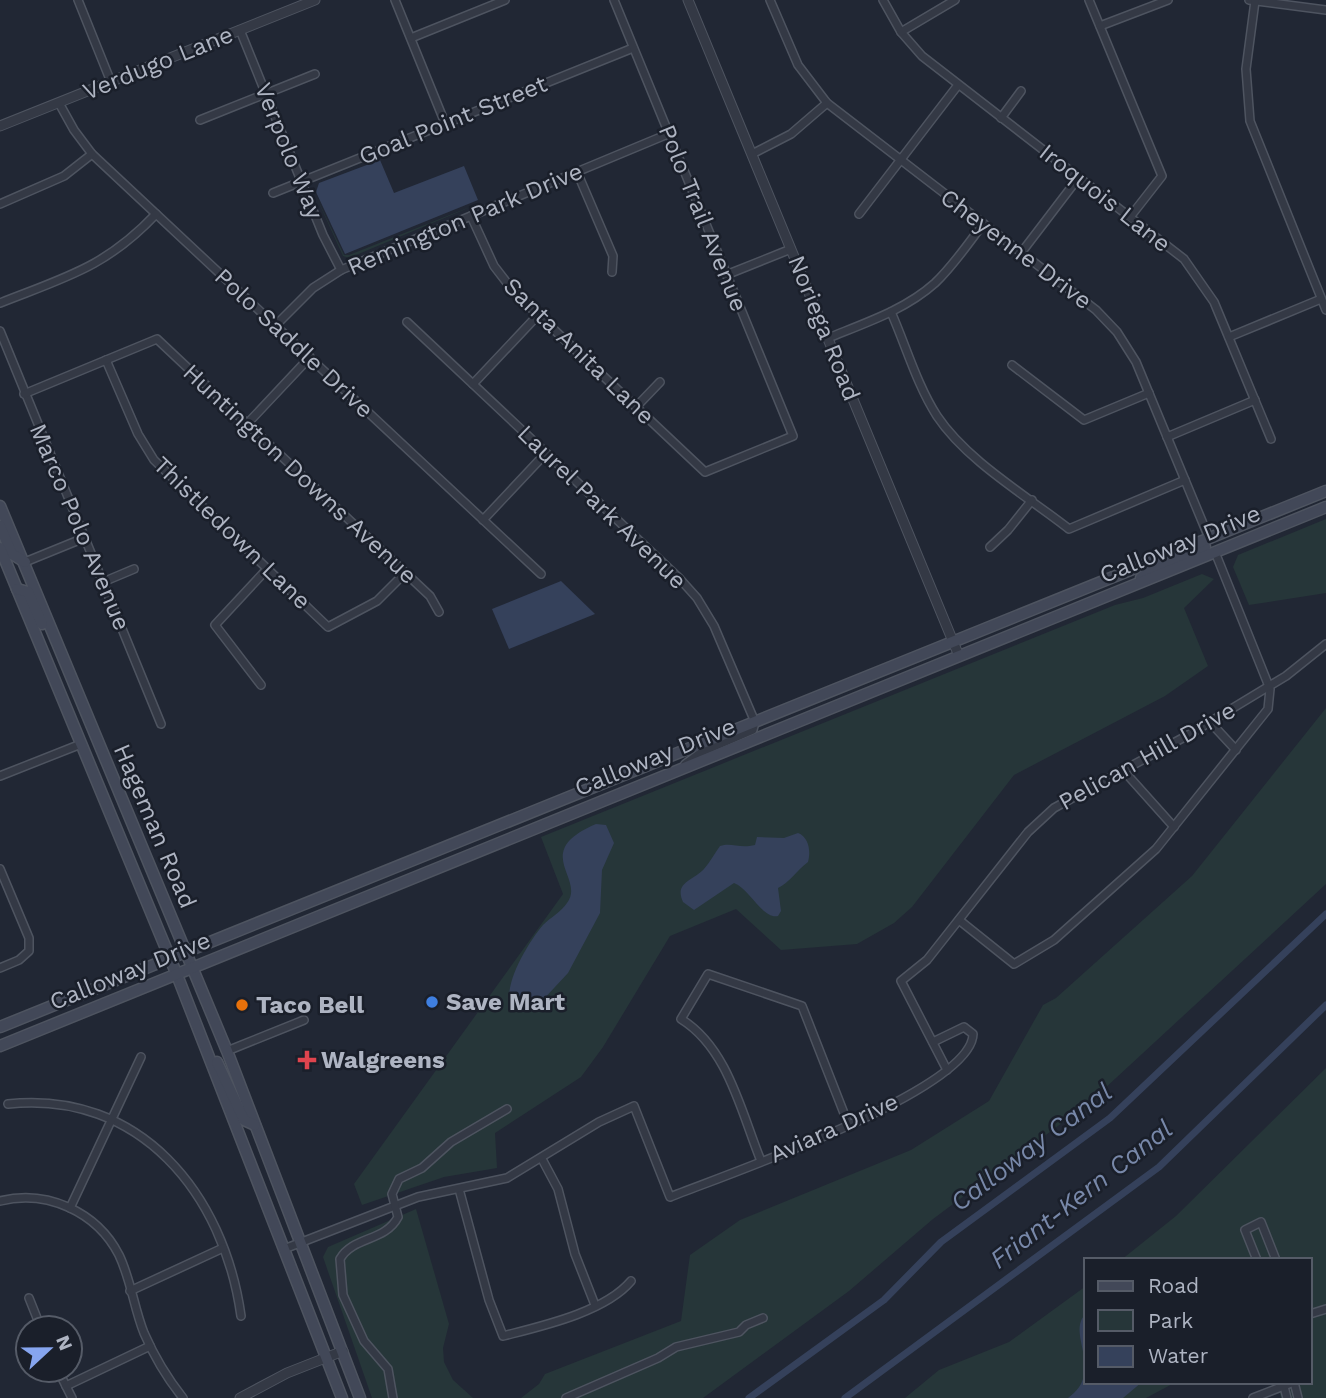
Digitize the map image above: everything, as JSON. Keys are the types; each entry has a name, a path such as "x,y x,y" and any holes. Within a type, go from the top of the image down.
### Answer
{"main road":[{"name":"Calloway Drive","path":"0,1027 1326,491"},
{"name":"Hageman Road","path":"0,506 227,1051 360,1398"},
{"path":"1215,552 1224,540 1273,519 1287,507"},
{"name":"Calloway Drive","path":"0,1046 1322,508"},
{"path":"0,526 12,554 25,562"},
{"path":"1131,586 1153,569 1202,550 1209,538"},
{"name":"Hageman Road","path":"0,548 208,1052 342,1398"},
{"path":"17,589 28,592 53,650 68,672"},
{"path":"81,744 93,747 120,807 131,822"},
{"path":"208,1052 222,1068 244,1120 255,1125"}],"street":[{"path":"78,0 111,82"},
{"name":"Verdugo Lane","path":"0,126 315,0"},
{"path":"396,0 445,123"},
{"path":"411,38 505,0"},
{"name":"Polo Trail Avenue","path":"614,0 793,436 705,472"},
{"name":"Noriega Road","path":"688,0 959,656"},
{"name":"Cheyenne Drive","path":"770,0 798,65 827,103 1108,321 1127,345 1209,538"},
{"name":"Iroquois Lane","path":"883,0 901,32 922,56 1172,248 1195,272 1214,302 1271,439"},
{"path":"901,32 955,0"},
{"path":"1089,0 1162,176 1130,217"},
{"path":"1100,26 1168,0"},
{"path":"1249,0 1326,10"},
{"path":"1255,1 1246,69 1250,121 1326,310"},
{"name":"Verpolo Way","path":"240,30 301,181 341,270"},
{"name":"Goal Point Street","path":"273,192 633,48"},
{"path":"200,120 315,74"},
{"path":"859,214 958,85"},
{"path":"1001,118 1021,91"},
{"name":"Polo Saddle Drive","path":"59,103 92,154 541,574"},
{"path":"752,154 791,134 827,103"},
{"name":"Remington Park Drive","path":"276,325 313,288 341,270 668,134"},
{"path":"0,204 64,176 92,154"},
{"path":"577,172 613,256 612,272"},
{"path":"1021,253 1079,177"},
{"path":"0,303 107,258 133,238 156,214"},
{"name":"Santa Anita Lane","path":"471,216 494,266 514,292 705,472"},
{"path":"828,338 891,312 936,282 983,224"},
{"path":"726,275 791,249"},
{"path":"1229,337 1321,299"},
{"path":"891,312 923,390 944,426 967,450 1069,529 1185,481"},
{"path":"473,384 538,315"},
{"name":"Laurel Park Avenue","path":"407,322 697,598 714,626 755,722"},
{"name":"Marco Polo Avenue","path":"0,331 161,724"},
{"name":"Huntington Downs Avenue","path":"106,360 157,339 430,596 439,612"},
{"path":"247,424 310,357"},
{"path":"24,394 106,360"},
{"name":"Thistledown Lane","path":"106,360 138,434 154,460 328,626 376,601 405,573"},
{"path":"1012,365 1083,420 1149,393"},
{"path":"636,407 660,382"},
{"path":"1167,437 1255,400"},
{"path":"483,520 546,453"},
{"path":"990,547 1032,500"},
{"path":"25,562 84,538"},
{"path":"959,920 1014,964 1054,940 1156,849 1268,709 1271,695 1269,686 1215,552"},
{"path":"103,582 134,569"},
{"path":"261,685 215,625 267,569"},
{"name":"Pelican Hill Drive","path":"933,1042 901,981 927,960 1042,817 1068,799 1210,722 1269,686 1326,644"},
{"path":"675,771 700,753 753,730 755,722"},
{"path":"1210,722 1236,750"},
{"path":"0,776 81,744"},
{"path":"1122,770 1174,827"},
{"path":"0,869 29,938 29,951 19,960 0,968"},
{"path":"761,1161 715,1051 699,1032 681,1019 708,974 802,1006 849,1126"},
{"path":"227,1051 304,1020"},
{"name":"Aviara Drive","path":"542,1159 599,1122 634,1106 670,1197 889,1108 947,1070 965,1052 973,1034 964,1027 933,1042"},
{"path":"933,1042 947,1070"},
{"path":"70,1208 141,1057"},
{"path":"8,1104 64,1104 112,1119 145,1139 178,1170 204,1207 234,1279 241,1316"},
{"path":"393,1398 388,1369 364,1341 348,1307 339,1266 343,1253 390,1229 398,1217 392,1194 399,1179 422,1168 451,1142 507,1109"},
{"path":"284,1249 426,1195 507,1178 542,1159 558,1189 575,1254 595,1306"},
{"path":"459,1189 489,1300 503,1336 595,1306 618,1296 631,1281"},
{"path":"0,1202 30,1198 70,1208 93,1222 111,1242 123,1266 150,1346 183,1398"},
{"path":"1256,1258 1245,1230 1261,1222 1275,1258"},
{"path":"130,1291 223,1248"},
{"path":"29,1298 35,1314"},
{"path":"566,1398 658,1359 676,1347 739,1332 746,1325 763,1318"},
{"path":"66,1387 150,1346"},
{"path":"240,1398 287,1373 342,1351"},
{"path":"65,1384 72,1398"},
{"path":"1254,1398 1283,1384 1287,1398"}],"green space":[{"path":"314,192 344,255 480,203 349,258 343,256"},
{"path":"1326,519 1326,593 1249,605 1233,567 1238,555"},
{"path":"1202,574 1214,579 1184,608 1208,666 1165,696 1014,775 912,907 894,923 857,944 781,950 736,909 670,936 603,1047 581,1077 495,1133 497,1168 444,1177 362,1205 354,1184 563,894 541,837 1115,605 1143,598"},
{"path":"1326,708 1326,884 1090,1102 933,1219 849,1291 703,1398 521,1398 539,1384 545,1374 681,1321 690,1255 740,1220 911,1150 989,1101 1043,1005 1056,998 1192,876"},
{"path":"1326,1068 1326,1398 1281,1398 1278,1384 1312,1384 1312,1258 1124,1258 1176,1216"},
{"path":"416,1209 449,1324 443,1348 444,1362 453,1380 473,1398 372,1398 323,1257 328,1247"},
{"path":"1084,1287 1084,1384 1172,1384 1146,1398 905,1398 939,1370 1009,1342"}],"water":[{"path":"380,160 394,193 464,166 478,200 345,254 316,192 319,183"},
{"path":"561,581 595,614 509,649 492,609"},
{"path":"596,824 606,825 614,843 602,870 600,913 568,973 541,1002 517,1011 511,1008 509,999 518,965 537,933 567,903 571,894 564,865 566,845 577,834"},
{"path":"798,833 805,838 808,845 808,862 778,888 781,911 778,916 767,913 734,883 694,910 683,902 683,886 704,869 720,846 755,845 757,837 784,838"},
{"path":"1084,1317 1084,1358 1080,1331"},
{"path":"1084,1376 1084,1384 1140,1384 1123,1398 1068,1398 1079,1388"}],"waterway":[{"name":"Calloway Canal","path":"749,1398 884,1300 941,1242 1110,1118 1326,914"},
{"name":"Friant-Kern Canal","path":"845,1398 1159,1167 1326,1005"}],"place":[{"name":"Save Mart","path":"432,1002"},
{"name":"Taco Bell","path":"242,1005"},
{"name":"Walgreens","path":"307,1060"}]}
